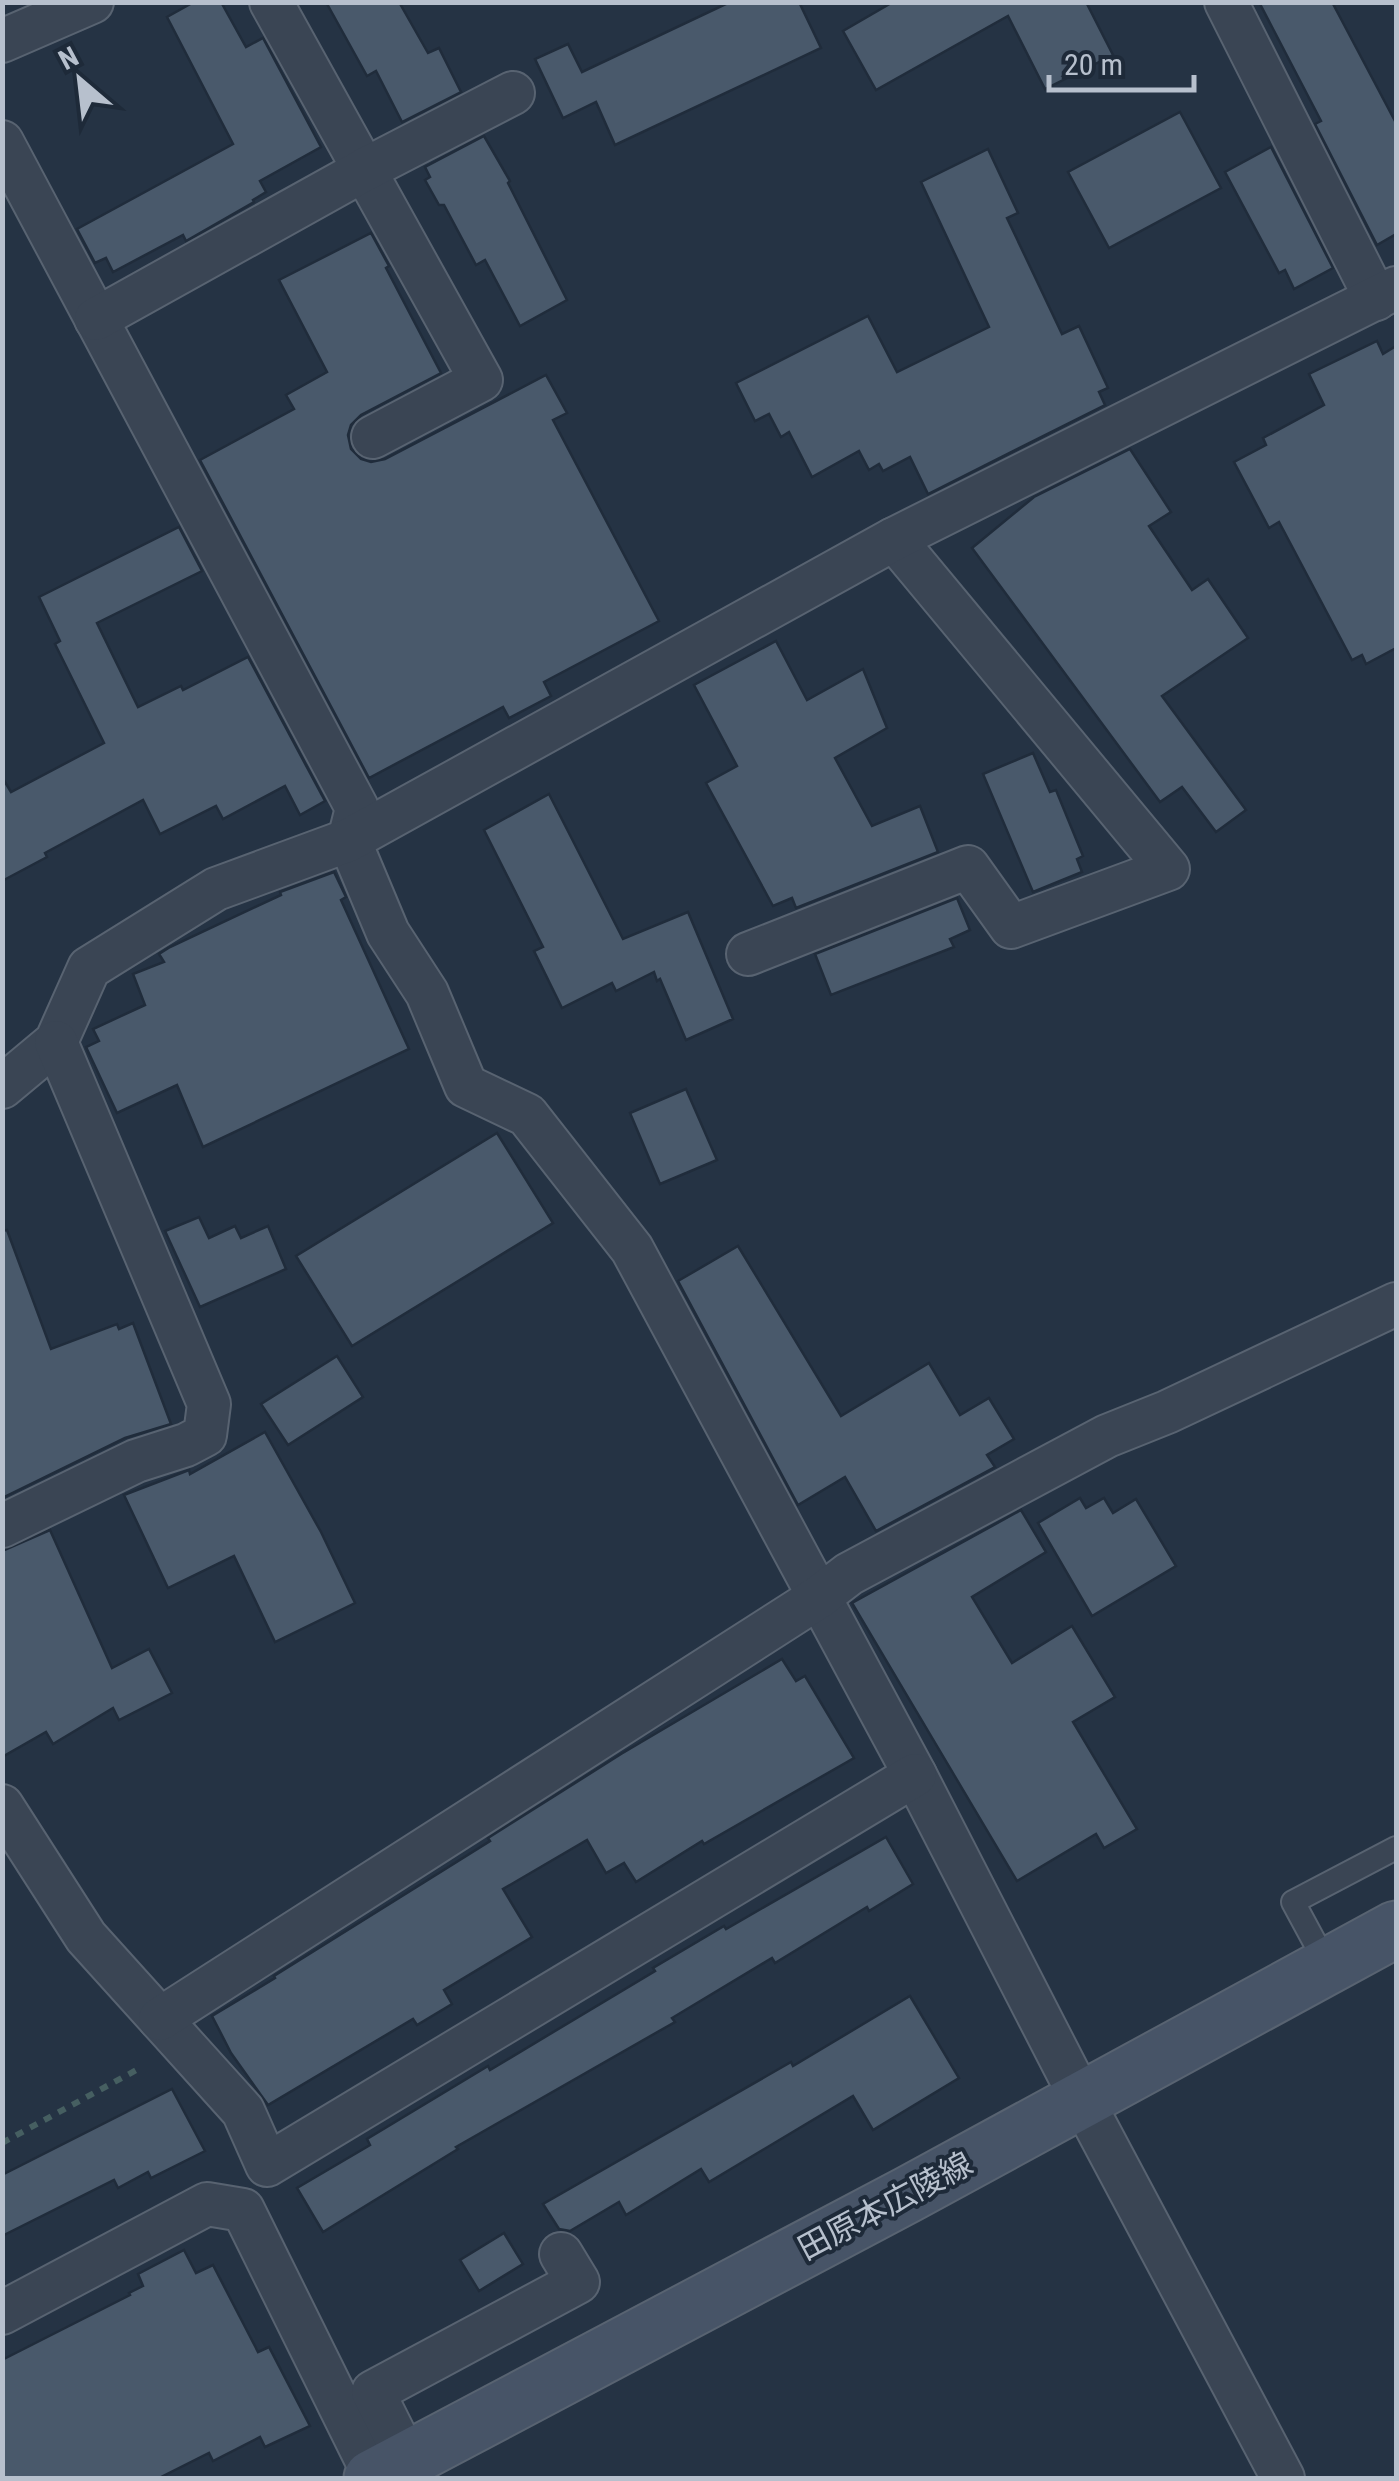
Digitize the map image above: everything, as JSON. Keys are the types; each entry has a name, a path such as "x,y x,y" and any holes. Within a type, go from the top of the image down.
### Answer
{"main road":[{"name":"田原本広陵線","path":"385,2472 1396,1928"}],"street":[{"path":"2,41 92,2"},
{"path":"271,2 481,380 373,437"},
{"path":"2,1087 56,1042 89,968 216,889 349,840 894,539 1386,293 1226,2"},
{"path":"96,319 364,170 513,93"},
{"path":"2,142 357,808 349,840 388,934 427,993 466,1086 527,1115 632,1249 1284,2478"},
{"path":"748,954 968,867 1011,926 1168,869 894,539"},
{"path":"2,1526 136,1461 206,1435 208,1404 56,1042"},
{"path":"172,2032 820,1598 849,1574 1106,1436 1167,1412 1396,1304"},
{"path":"2,1806 86,1937 244,2111 267,2165 914,1775"},
{"path":"2,2314 207,2204 243,2210 385,2472"},
{"path":"385,2472 373,2392 578,2282 561,2254"}],"lane":[{"path":"1327,1965 1293,1902 1396,1848"}],"path":[{"path":"2,2143 172,2032"}],"building":[{"path":"194,2 221,2 246,47 263,38 321,147 260,181 266,192 254,202 186,241 183,235 113,272 106,258 95,263 77,229 233,144 167,17"},
{"path":"326,2 399,2 428,53 439,48 461,92 402,122 376,71 367,76"},
{"path":"730,2 799,2 821,48 615,145 596,102 563,118 535,59 568,44 582,72"},
{"path":"893,2 1086,2 1113,55 1045,89 1008,16 876,90 843,31"},
{"path":"1259,2 1332,2 1396,123 1396,234 1377,245 1315,124 1321,121"},
{"path":"1180,112 1221,188 1109,248 1068,172"},
{"path":"484,136 567,300 520,326 485,260 476,265 444,205 439,205 425,180 430,177 425,167"},
{"path":"1271,147 1333,268 1294,289 1285,270 1279,273 1225,172"},
{"path":"988,149 1018,213 1007,218 1062,334 1079,326 1108,388 1099,392 1105,405 928,494 910,457 883,471 879,464 869,470 859,451 812,477 789,432 781,437 769,414 755,421 736,383 868,316 897,372 989,327 921,182"},
{"path":"371,233 441,373 361,415 348,435 351,449 371,462 385,459 546,375 567,413 553,420 659,621 544,682 551,696 509,718 503,707 369,778 200,460 294,409 286,395 327,372 279,280"},
{"path":"1377,341 1383,354 1396,346 1396,648 1366,664 1362,655 1352,660 1279,522 1269,528 1234,462 1266,445 1263,438 1324,405 1309,374"},
{"path":"1130,449 1171,512 1149,526 1192,590 1208,579 1248,638 1162,696 1246,810 1216,832 1182,787 1160,802 972,548 1034,497"},
{"path":"179,527 202,571 97,623 138,707 181,686 183,690 248,657 325,801 300,815 285,786 223,819 216,806 160,834 143,800 2,881 2,777 11,792 104,743 55,644 60,641 39,597"},
{"path":"776,641 807,700 863,669 887,728 835,758 872,826 920,806 938,852 796,908 792,898 773,906 706,783 737,766 694,685"},
{"path":"1033,753 1050,792 1056,790 1083,856 1077,859 1082,872 1033,892 983,774"},
{"path":"549,794 623,939 688,912 733,1019 686,1040 654,972 616,991 612,983 562,1008 534,951 543,947 484,830"},
{"path":"334,872 346,897 341,900 409,1049 203,1147 177,1085 117,1113 86,1047 99,1041 93,1029 145,1005 133,974 164,962 159,954 170,947 281,895 280,892"},
{"path":"957,898 970,930 950,939 954,947 831,995 815,954"},
{"path":"686,1089 717,1160 660,1184 630,1113"},
{"path":"497,1133 553,1223 352,1346 296,1256"},
{"path":"199,1217 209,1238 235,1226 241,1238 268,1226 286,1269 200,1307 165,1231"},
{"path":"7,1230 51,1349 117,1324 119,1329 133,1323 171,1424 125,1438 2,1498 2,1231"},
{"path":"738,1246 841,1416 929,1363 960,1415 989,1398 1014,1439 987,1455 995,1467 876,1531 845,1477 798,1505 678,1281"},
{"path":"337,1356 363,1397 288,1445 261,1404"},
{"path":"265,1432 355,1603 275,1642 234,1556 168,1588 124,1495 189,1470 190,1474"},
{"path":"1080,1498 1086,1508 1104,1498 1113,1513 1136,1499 1176,1566 1092,1616 1038,1523"},
{"path":"1021,1510 1046,1552 972,1597 1012,1663 1072,1626 1115,1697 1073,1722 1137,1829 1104,1848 1096,1834 1017,1881 852,1603"},
{"path":"50,1530 112,1668 149,1649 172,1693 119,1720 113,1708 53,1744 46,1732 2,1757 2,1551"},
{"path":"782,1659 796,1681 805,1676 854,1758 704,1844 702,1841 636,1882 624,1863 606,1873 587,1840 503,1889 532,1937 444,1990 452,2004 417,2025 413,2019 268,2105 231,2053 212,2016 621,1754"},
{"path":"886,1837 913,1884 775,1963 772,1958 672,2018 675,2022 456,2147 323,2232 297,2188 370,2145 367,2139 488,2066 490,2070 724,1926 726,1929"},
{"path":"910,1996 959,2078 873,2130 853,2096 709,2182 701,2169 626,2215 619,2202 570,2231 559,2229 543,2204 791,2062 793,2066"},
{"path":"172,2089 205,2151 151,2178 148,2172 118,2188 114,2180 2,2236 2,2175"},
{"path":"504,2233 523,2264 479,2291 460,2260"},
{"path":"184,2250 196,2273 213,2265 258,2352 269,2347 310,2426 265,2447 260,2437 213,2461 209,2453 159,2478 2,2478 2,2360 130,2295 143,2286 138,2274"}]}
